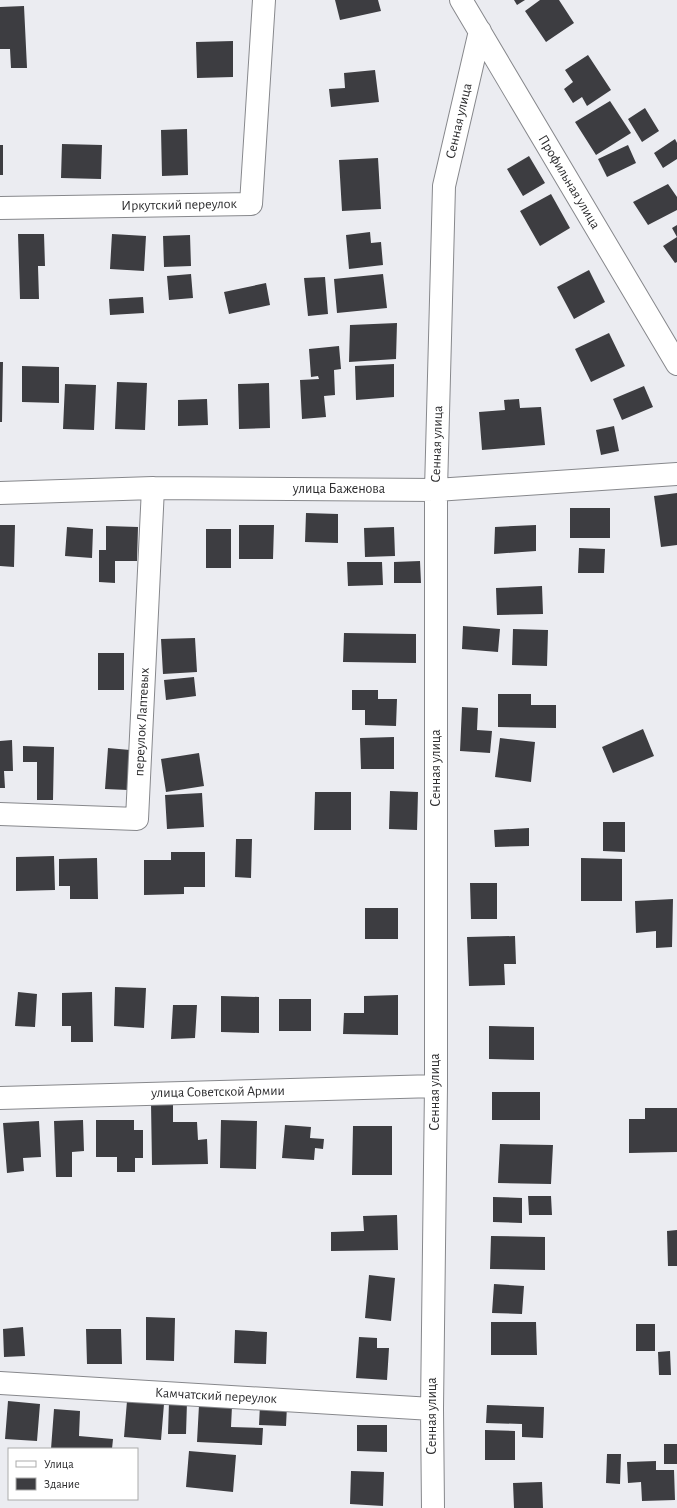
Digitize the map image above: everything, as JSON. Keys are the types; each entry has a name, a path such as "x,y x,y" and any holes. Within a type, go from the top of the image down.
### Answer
{"street":[{"name":"Иркутский переулок","path":"0,208 251,204 264,0"},
{"name":"Профильная улица","path":"461,0 677,364"},
{"name":"Сенная улица","path":"433,1508 432,1409 436,1086 436,490 444,186 480,31"},
{"name":"улица Баженова","path":"0,493 153,488 436,490 677,474"},
{"name":"переулок Лаптевых","path":"0,814 138,819 153,488"},
{"name":"улица Советской Армии","path":"0,1098 436,1086"},
{"name":"Камчатский переулок","path":"0,1383 432,1409"}],"building":[{"path":"335,0 378,0 381,11 340,20"},
{"path":"514,0 525,0 517,5"},
{"path":"540,0 559,0 574,23 546,42 525,11"},
{"path":"24,6 27,68 11,68 10,49 0,49 0,7"},
{"path":"233,41 233,77 197,78 196,42"},
{"path":"588,55 611,90 587,106 582,97 573,103 564,89 573,82 565,70"},
{"path":"375,70 379,102 331,107 329,89 345,88 344,73"},
{"path":"610,101 631,133 596,155 575,122"},
{"path":"645,108 659,131 642,142 628,119"},
{"path":"187,129 188,175 162,176 161,130"},
{"path":"675,139 677,143 677,159 663,168 654,153"},
{"path":"62,144 102,145 101,179 61,178"},
{"path":"0,145 3,145 3,175 0,175"},
{"path":"628,145 636,163 607,177 598,159"},
{"path":"529,156 545,183 523,196 507,169"},
{"path":"378,158 381,209 342,211 339,160"},
{"path":"668,184 677,197 677,210 648,225 633,202"},
{"path":"551,194 570,228 540,246 520,211"},
{"path":"677,225 677,237 672,228"},
{"path":"370,232 371,243 381,242 383,265 349,269 346,235"},
{"path":"18,234 44,234 45,266 38,266 39,299 20,299"},
{"path":"112,234 146,236 144,271 110,269"},
{"path":"190,235 191,266 164,267 163,236"},
{"path":"677,237 677,262 675,263 663,246"},
{"path":"589,270 605,302 574,319 557,287"},
{"path":"191,274 193,298 169,300 167,276"},
{"path":"383,274 387,308 337,313 334,279"},
{"path":"325,277 328,314 308,316 304,278"},
{"path":"266,283 270,305 229,314 224,292"},
{"path":"143,297 144,313 110,315 109,299"},
{"path":"397,323 396,359 349,362 350,325"},
{"path":"609,333 625,366 591,382 575,349"},
{"path":"339,346 341,369 334,370 335,395 324,396 326,417 302,419 300,380 319,379 318,376 311,377 309,349"},
{"path":"0,362 3,362 2,422 0,422"},
{"path":"394,364 394,397 356,400 355,366"},
{"path":"22,366 59,367 59,403 22,402"},
{"path":"117,382 147,383 145,430 115,429"},
{"path":"269,383 270,428 239,429 238,384"},
{"path":"65,384 96,385 94,430 63,429"},
{"path":"644,386 653,407 622,420 613,399"},
{"path":"207,399 208,425 178,426 178,400"},
{"path":"519,399 520,408 541,407 545,445 482,450 479,412 505,410 504,400"},
{"path":"614,426 619,451 601,455 596,430"},
{"path":"677,493 677,545 661,547 654,496"},
{"path":"570,508 610,508 610,538 570,538"},
{"path":"306,513 338,514 338,543 305,542"},
{"path":"0,525 15,525 14,567 0,566"},
{"path":"239,525 274,525 273,559 239,559"},
{"path":"536,525 536,551 494,554 495,527"},
{"path":"106,526 138,527 137,561 115,561 115,583 99,582 99,550 106,550"},
{"path":"67,527 93,529 92,558 65,556"},
{"path":"394,527 395,556 365,557 364,528"},
{"path":"206,529 231,529 231,568 206,568"},
{"path":"579,548 605,549 604,573 578,573"},
{"path":"420,561 421,583 394,583 394,562"},
{"path":"347,562 382,562 383,585 348,586"},
{"path":"542,586 543,614 497,615 496,588"},
{"path":"463,626 500,629 498,652 462,649"},
{"path":"513,629 548,630 547,666 512,665"},
{"path":"344,633 416,634 416,663 343,662"},
{"path":"195,638 197,672 163,674 161,639"},
{"path":"98,653 124,653 124,690 98,690"},
{"path":"194,677 196,696 166,700 164,680"},
{"path":"352,690 378,690 378,699 397,699 396,726 365,725 365,710 352,710"},
{"path":"498,694 531,694 531,705 556,705 556,728 498,727"},
{"path":"462,707 478,708 477,730 492,731 490,753 460,751"},
{"path":"643,729 654,756 613,773 602,747"},
{"path":"394,737 394,769 361,769 360,738"},
{"path":"500,738 535,742 531,782 495,777"},
{"path":"12,740 13,771 4,771 5,788 0,788 0,741"},
{"path":"23,746 54,747 53,800 37,800 37,762 23,762"},
{"path":"108,748 130,750 128,790 105,789"},
{"path":"199,753 204,786 166,792 161,759"},
{"path":"390,791 418,792 417,830 389,829"},
{"path":"315,792 351,792 351,830 314,830"},
{"path":"202,793 204,827 167,829 165,795"},
{"path":"603,822 625,822 625,852 603,851"},
{"path":"529,828 529,846 495,847 494,830"},
{"path":"236,839 252,839 251,878 235,877"},
{"path":"171,852 205,852 205,887 184,887 184,894 144,895 144,860 171,860"},
{"path":"54,856 55,890 16,891 16,857"},
{"path":"97,858 98,899 70,899 70,886 59,886 59,859"},
{"path":"581,858 622,859 622,901 581,901"},
{"path":"470,883 497,883 497,919 471,919"},
{"path":"673,899 672,947 656,948 656,931 636,933 635,901"},
{"path":"365,908 398,908 398,939 365,939"},
{"path":"515,936 516,964 504,964 505,985 469,986 467,937"},
{"path":"115,987 146,988 144,1028 114,1026"},
{"path":"18,992 37,994 35,1027 15,1026"},
{"path":"92,992 93,1042 71,1042 71,1026 62,1026 62,993"},
{"path":"398,995 398,1035 343,1034 344,1013 364,1013 364,996"},
{"path":"221,996 259,997 259,1033 221,1032"},
{"path":"279,999 311,999 311,1031 279,1031"},
{"path":"173,1005 197,1005 195,1038 171,1039"},
{"path":"489,1026 534,1027 534,1060 489,1059"},
{"path":"492,1092 540,1092 540,1120 492,1120"},
{"path":"151,1103 173,1103 173,1122 197,1122 198,1140 207,1139 208,1164 152,1165"},
{"path":"645,1108 677,1108 677,1152 629,1153 629,1119 645,1119"},
{"path":"83,1120 84,1151 72,1152 72,1177 56,1177 54,1121"},
{"path":"96,1120 134,1120 134,1130 143,1130 143,1158 135,1158 135,1172 117,1172 117,1157 96,1157"},
{"path":"221,1120 257,1121 256,1169 220,1168"},
{"path":"39,1121 41,1157 23,1158 24,1171 7,1173 3,1123"},
{"path":"285,1125 311,1127 310,1138 324,1139 323,1149 315,1148 314,1160 282,1158"},
{"path":"353,1126 392,1126 392,1175 352,1175"},
{"path":"500,1144 553,1145 551,1184 498,1183"},
{"path":"528,1196 551,1196 552,1215 529,1215"},
{"path":"493,1197 522,1198 522,1223 493,1222"},
{"path":"397,1215 398,1250 331,1251 331,1232 364,1231 363,1216"},
{"path":"677,1230 677,1266 668,1266 667,1231"},
{"path":"491,1236 545,1237 545,1270 490,1269"},
{"path":"369,1275 395,1278 391,1321 365,1318"},
{"path":"494,1284 524,1286 522,1314 492,1313"},
{"path":"146,1317 175,1318 174,1361 146,1360"},
{"path":"491,1322 536,1322 537,1355 491,1355"},
{"path":"636,1324 655,1324 655,1351 636,1351"},
{"path":"23,1327 25,1356 4,1357 3,1329"},
{"path":"86,1329 121,1329 122,1364 87,1364"},
{"path":"235,1330 267,1332 266,1364 234,1363"},
{"path":"359,1337 377,1338 377,1348 389,1348 387,1380 356,1378"},
{"path":"670,1351 671,1375 659,1375 658,1352"},
{"path":"8,1401 40,1404 37,1441 5,1439"},
{"path":"127,1401 164,1404 161,1440 124,1437"},
{"path":"169,1402 187,1402 186,1434 168,1434"},
{"path":"199,1405 232,1406 231,1427 263,1428 262,1445 197,1442"},
{"path":"260,1405 287,1406 286,1426 259,1425"},
{"path":"487,1405 544,1407 543,1438 522,1437 522,1424 486,1423"},
{"path":"54,1409 80,1411 79,1436 113,1439 112,1448 51,1448"},
{"path":"357,1425 387,1425 387,1452 357,1451"},
{"path":"485,1430 515,1431 515,1460 485,1460"},
{"path":"664,1444 677,1444 677,1464 664,1464"},
{"path":"189,1451 236,1455 233,1492 186,1487"},
{"path":"607,1454 621,1454 620,1484 606,1483"},
{"path":"656,1461 656,1470 674,1470 675,1500 642,1501 641,1482 628,1483 627,1462"},
{"path":"351,1471 384,1472 383,1506 350,1504"},
{"path":"542,1482 543,1508 514,1508 513,1483"}]}
